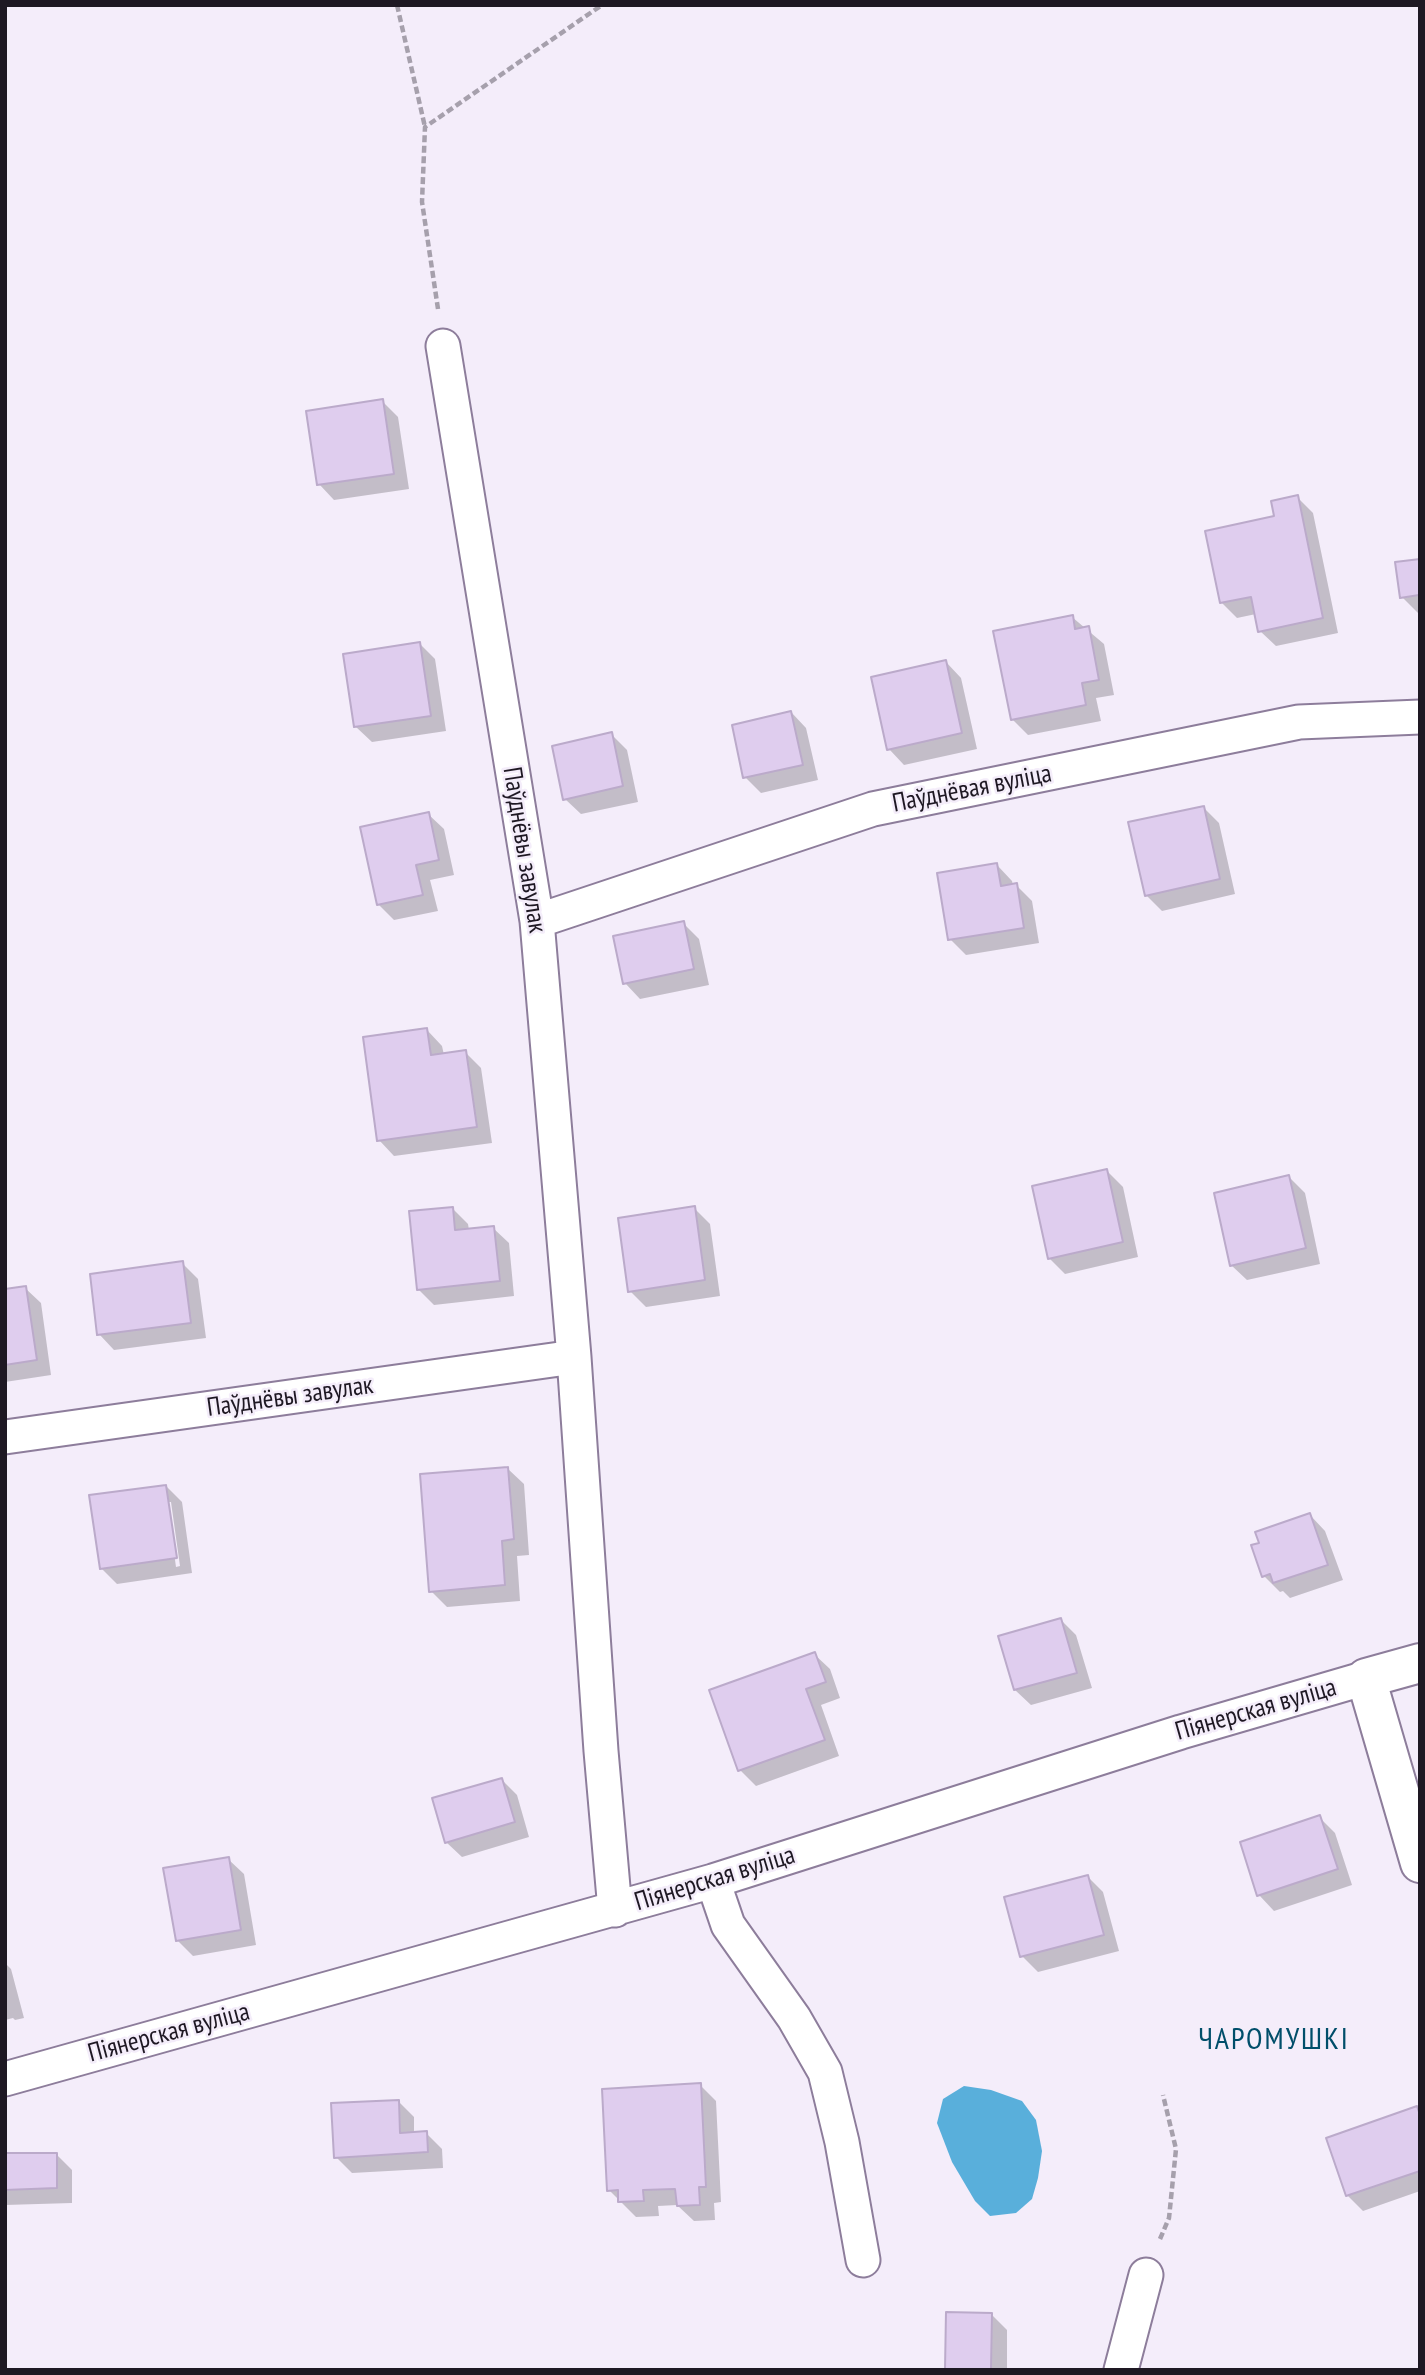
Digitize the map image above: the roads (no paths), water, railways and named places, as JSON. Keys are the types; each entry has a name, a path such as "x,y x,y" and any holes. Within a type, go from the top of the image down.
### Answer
{"street":[{"name":"Паўднёвы завулак","path":"443,346 537,921 574,1357 601,1751 615,1910"},
{"name":"Паўднёвая вуліца","path":"537,921 873,809 1299,722 1420,717"},
{"name":"Паўднёвы завулак","path":"5,1437 574,1357"},
{"name":"Піянерская вуліца","path":"5,2079 615,1910 1168,1736 1420,1663"},
{"path":"1366,1678 1420,1863"},
{"path":"713,1881 727,1925 794,2018 825,2072 842,2142 863,2260"},
{"path":"1121,2370 1146,2275"}],"water":[{"path":"964,2086 991,2090 1022,2101 1036,2120 1042,2151 1038,2178 1032,2199 1016,2213 990,2216 975,2201 952,2162 937,2123 943,2099"}],"district":[{"name":"ЧАРОМУШКІ","path":"1274,2040"}]}
